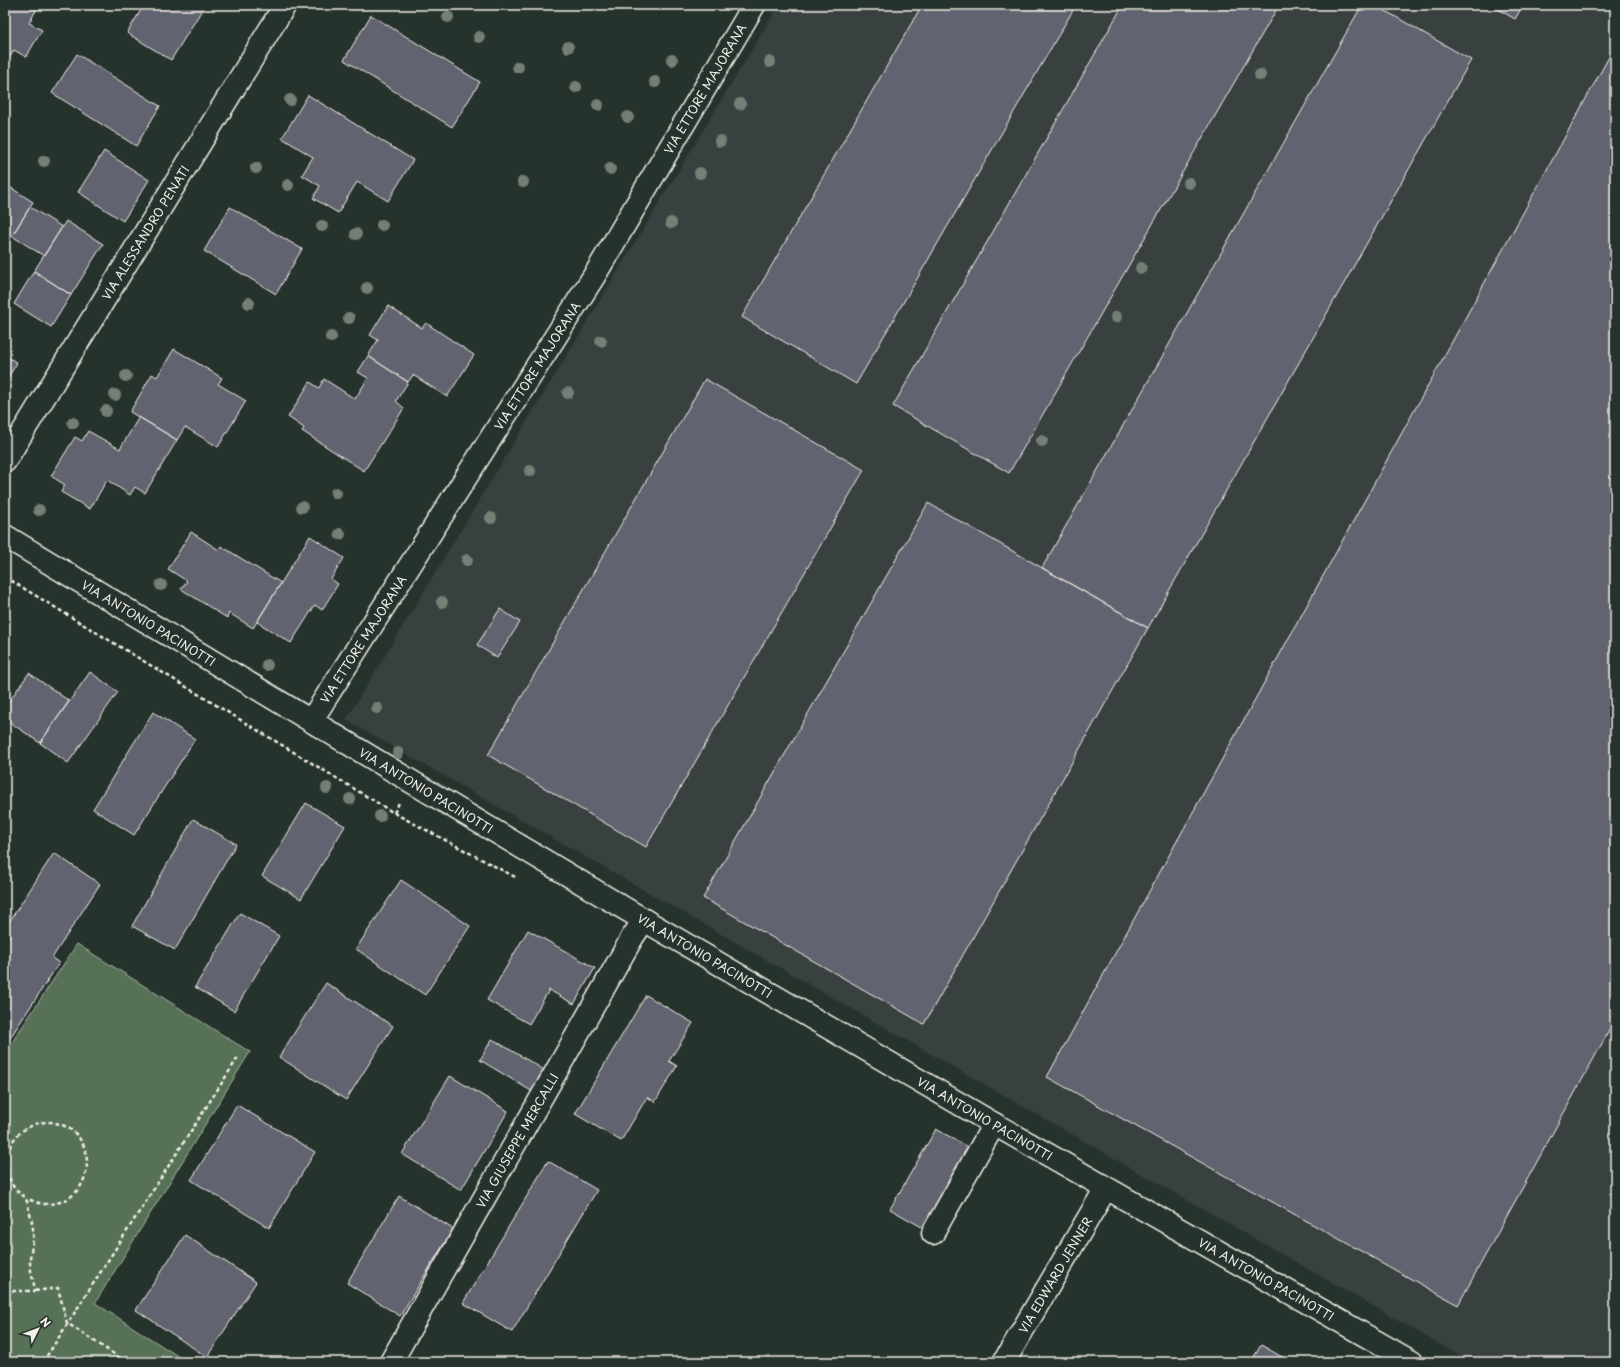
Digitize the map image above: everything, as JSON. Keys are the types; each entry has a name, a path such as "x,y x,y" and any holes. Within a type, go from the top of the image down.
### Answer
{"street":[{"name":"VIA ALESSANDRO PENATI","path":"5,461 285,5"},
{"name":"VIA ETTORE MAJORANA","path":"311,721 596,273 754,5"},
{"name":"VIA ANTONIO PACINOTTI","path":"5,536 412,782 644,920 994,1124 1412,1362"},
{"name":"VIA GIUSEPPE MERCALLI","path":"391,1362 632,938 644,920"},
{"path":"933,1233 994,1124"},
{"name":"VIA EDWARD JENNER","path":"1004,1362 1106,1188"}],"path":[{"path":"5,577 394,813 520,879"},
{"path":"394,813 412,782"},
{"path":"43,1362 239,1056"},
{"path":"49,1122 67,1127 80,1139 88,1156 87,1174 78,1190 63,1201 45,1204 28,1199 14,1187 7,1170 8,1152 16,1136 31,1125 49,1122"},
{"path":"5,1145 8,1152"},
{"path":"28,1199 34,1235 30,1262 35,1291"},
{"path":"5,1291 35,1291 58,1288 67,1323 126,1362"}],"shaded area":[{"path":"779,5 1615,5 1615,1362 1471,1362 346,720"}],"green space":[{"path":"77,944 250,1052 95,1303 187,1362 5,1362 5,1053"}],"building":[{"path":"5,5 39,5 29,23 42,30 26,57 14,50 5,66"},
{"path":"144,5 205,5 171,60 127,33"},
{"path":"922,5 1076,5 856,384 742,317"},
{"path":"1123,5 1279,5 1009,473 893,406"},
{"path":"1362,5 1375,5 1471,60 1148,628 1042,568"},
{"path":"1491,5 1523,5 1515,19"},
{"path":"371,15 480,82 452,127 344,60"},
{"path":"1615,46 1615,1020 1458,1305 1047,1077"},
{"path":"77,54 160,106 136,146 52,93"},
{"path":"308,95 413,160 388,201 357,182 338,213 313,198 320,186 302,175 313,157 282,138"},
{"path":"104,151 149,180 123,221 78,192"},
{"path":"5,184 33,202 5,247"},
{"path":"30,207 62,227 44,256 12,236"},
{"path":"230,207 302,249 276,294 204,251"},
{"path":"66,221 103,244 71,295 34,271"},
{"path":"34,271 71,295 51,327 14,304"},
{"path":"388,306 422,328 426,323 474,355 447,397 413,375 408,382 368,356 378,340 370,335"},
{"path":"174,349 222,378 218,384 246,401 218,447 185,427 177,440 130,412 152,374 157,377"},
{"path":"5,355 17,363 5,382"},
{"path":"368,356 408,382 396,401 404,408 364,471 302,431 304,428 288,417 310,382 319,388 324,379 355,399 368,378 358,372"},
{"path":"705,379 864,470 646,847 488,755"},
{"path":"139,417 177,440 145,493 135,487 130,495 107,480 90,509 61,492 65,485 51,476 75,437 82,441 88,431 120,449"},
{"path":"928,503 1148,628 924,1024 703,898"},
{"path":"191,532 219,550 221,546 281,583 253,628 229,613 227,618 181,589 187,581 168,569"},
{"path":"310,536 344,558 331,579 338,584 322,610 315,605 291,643 257,622"},
{"path":"500,609 520,622 497,658 477,645"},
{"path":"90,672 118,692 68,763 40,743"},
{"path":"29,673 69,701 40,743 5,719 5,707"},
{"path":"153,712 195,739 134,835 93,809"},
{"path":"306,803 345,826 301,899 262,876"},
{"path":"193,819 236,844 175,950 132,926"},
{"path":"54,853 100,884 52,958 59,963 6,1044 5,943 10,935 5,932 5,928"},
{"path":"401,880 470,926 425,995 356,949"},
{"path":"240,913 279,936 234,1011 195,987"},
{"path":"528,930 595,968 574,1004 549,990 529,1024 487,1000"},
{"path":"326,983 393,1026 346,1100 279,1057"},
{"path":"646,995 693,1023 669,1061 677,1066 655,1102 647,1097 621,1141 575,1114"},
{"path":"492,1039 546,1071 533,1092 480,1060"},
{"path":"450,1076 508,1111 461,1190 402,1154"},
{"path":"237,1105 315,1152 269,1228 191,1180"},
{"path":"936,1129 973,1150 927,1230 890,1209"},
{"path":"548,1161 597,1190 512,1332 463,1303"},
{"path":"399,1196 453,1229 400,1316 347,1283"},
{"path":"185,1235 256,1282 207,1357 136,1310"},
{"path":"1261,1345 1291,1362 1251,1362"}]}
